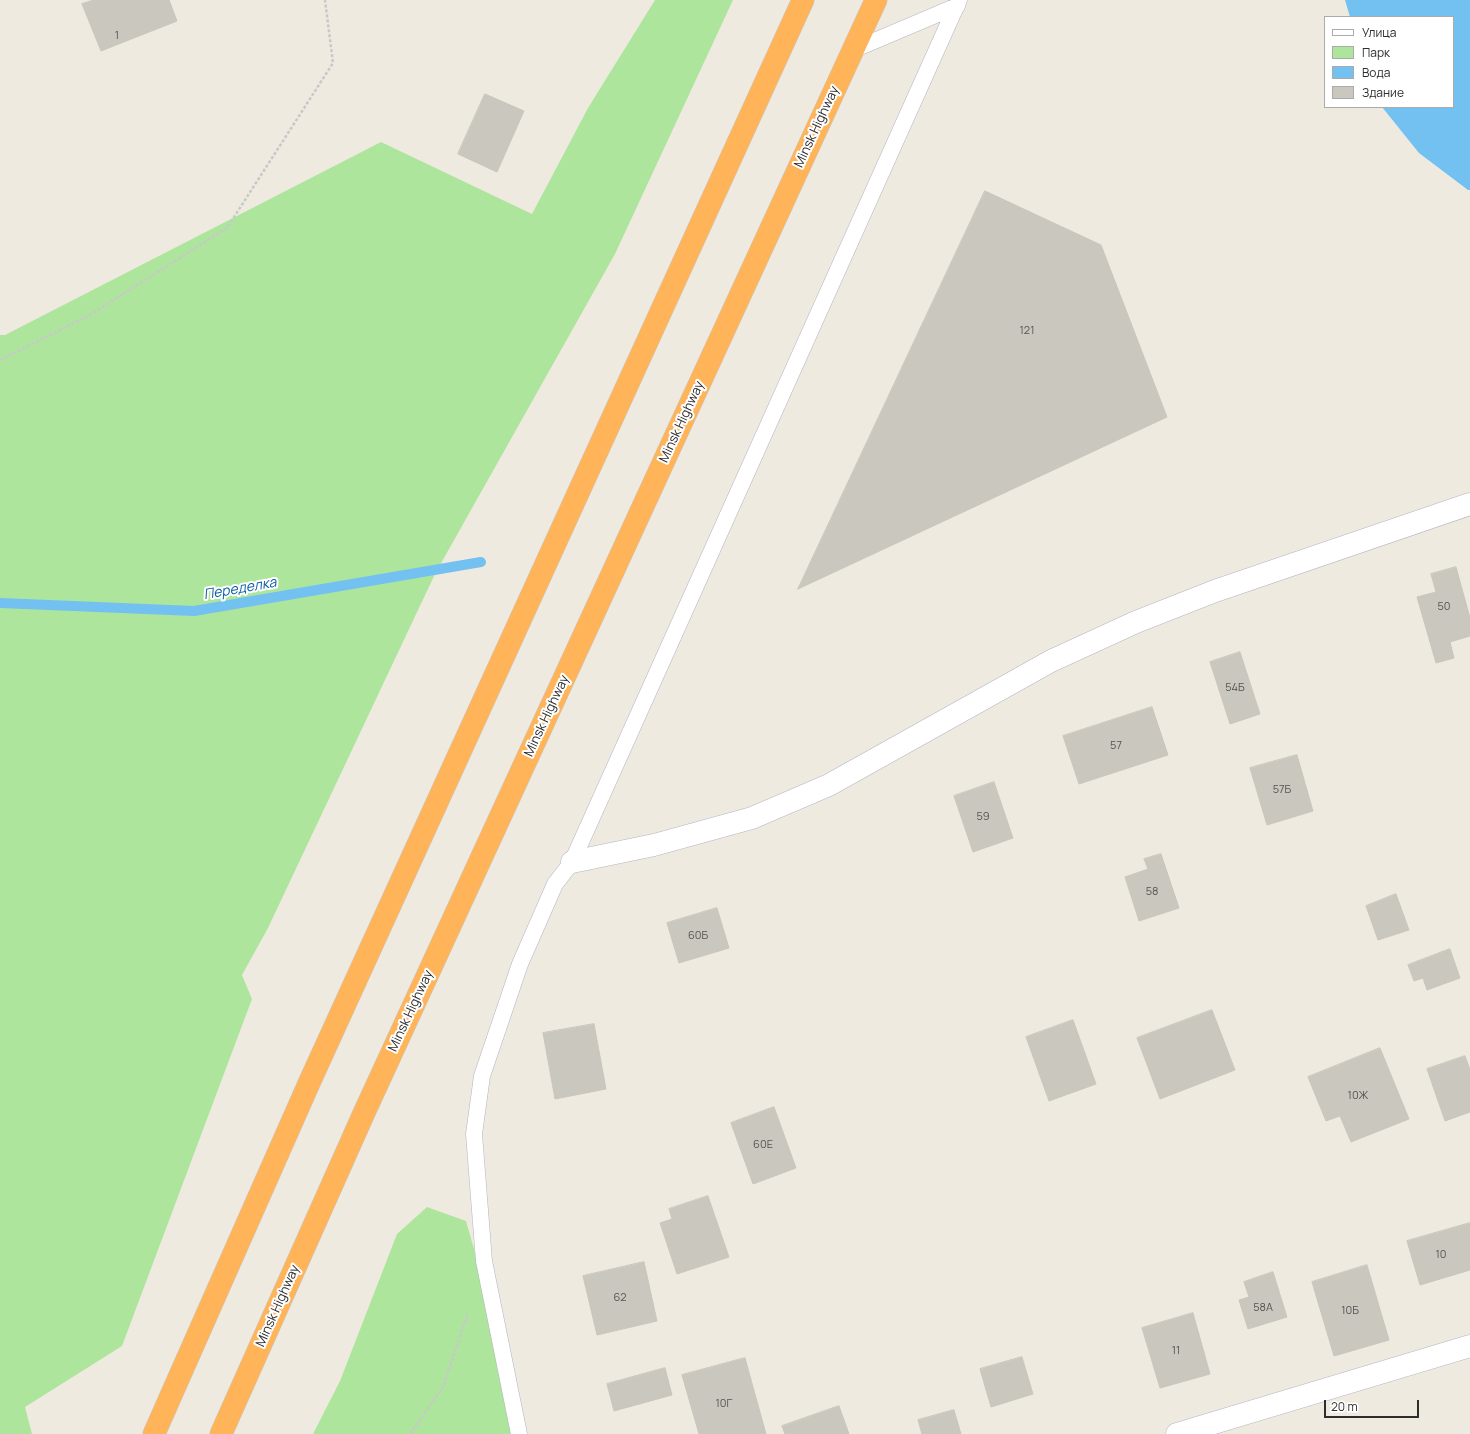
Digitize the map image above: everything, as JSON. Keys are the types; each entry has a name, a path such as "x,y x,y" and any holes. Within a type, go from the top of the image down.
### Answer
{"highway":[{"path":"154,1434 314,1074 803,0"},
{"name":"Minsk Highway","path":"221,1434 371,1099 876,0"}],"street":[{"path":"572,862 654,845 752,818 829,785 1051,661 1136,622 1215,591 1470,504"},
{"path":"1177,1434 1470,1346"}],"lane":[{"path":"853,50 958,3"},
{"path":"519,1434 484,1261 474,1134 482,1076 520,964 554,884 572,862 958,3"}],"path":[{"path":"0,360 90,315 227,228 333,63 325,0"},
{"path":"410,1434 443,1387 468,1310"}],"green space":[{"path":"655,0 733,0 615,254 435,574 268,928 242,975 252,999 122,1346 25,1407 32,1434 0,1434 0,335 5,335 381,142 532,214 588,108"},
{"path":"427,1207 466,1221 497,1330 514,1434 313,1434 340,1381 397,1234"}],"water":[{"path":"1345,0 1470,0 1470,190 1419,153 1383,108 1454,108 1454,16 1350,16"}],"building":[{"path":"94,0 169,0 177,21 101,51 82,4"},
{"path":"485,94 524,111 497,172 458,154"},
{"path":"985,191 1101,245 1167,417 798,589"},
{"path":"1456,567 1470,618 1470,636 1450,642 1454,658 1436,663 1417,597 1436,592 1431,574"},
{"path":"1240,652 1260,714 1230,724 1210,662"},
{"path":"1152,707 1168,755 1079,784 1063,736"},
{"path":"1297,755 1313,811 1267,825 1250,768"},
{"path":"994,782 1013,838 973,852 954,796"},
{"path":"1161,854 1179,908 1139,921 1125,877 1148,869 1144,859"},
{"path":"1396,894 1409,930 1378,940 1366,906"},
{"path":"717,908 729,948 679,963 667,923"},
{"path":"1450,949 1460,978 1427,990 1423,978 1414,981 1408,965"},
{"path":"1212,1010 1235,1070 1160,1099 1137,1038"},
{"path":"1073,1020 1096,1084 1049,1101 1026,1037"},
{"path":"594,1024 606,1089 555,1099 543,1033"},
{"path":"1380,1048 1409,1119 1351,1142 1340,1116 1326,1121 1308,1077"},
{"path":"1465,1056 1470,1070 1470,1112 1445,1121 1427,1069"},
{"path":"774,1107 796,1168 753,1184 731,1123"},
{"path":"708,1196 729,1257 677,1274 660,1223 672,1219 669,1209"},
{"path":"1470,1223 1470,1270 1420,1285 1407,1241"},
{"path":"644,1262 657,1321 597,1335 583,1276"},
{"path":"1367,1265 1389,1340 1334,1356 1312,1282"},
{"path":"1273,1272 1287,1317 1248,1329 1239,1300 1249,1297 1244,1282"},
{"path":"1193,1313 1210,1374 1160,1388 1142,1328"},
{"path":"1022,1357 1033,1394 991,1407 980,1369"},
{"path":"745,1358 766,1434 699,1434 682,1375"},
{"path":"665,1368 672,1395 614,1411 607,1384"},
{"path":"839,1406 849,1434 785,1434 782,1426"},
{"path":"954,1410 961,1434 922,1434 918,1420"}],"waterway":[{"name":"Переделка","path":"0,603 194,611 481,562"}]}
